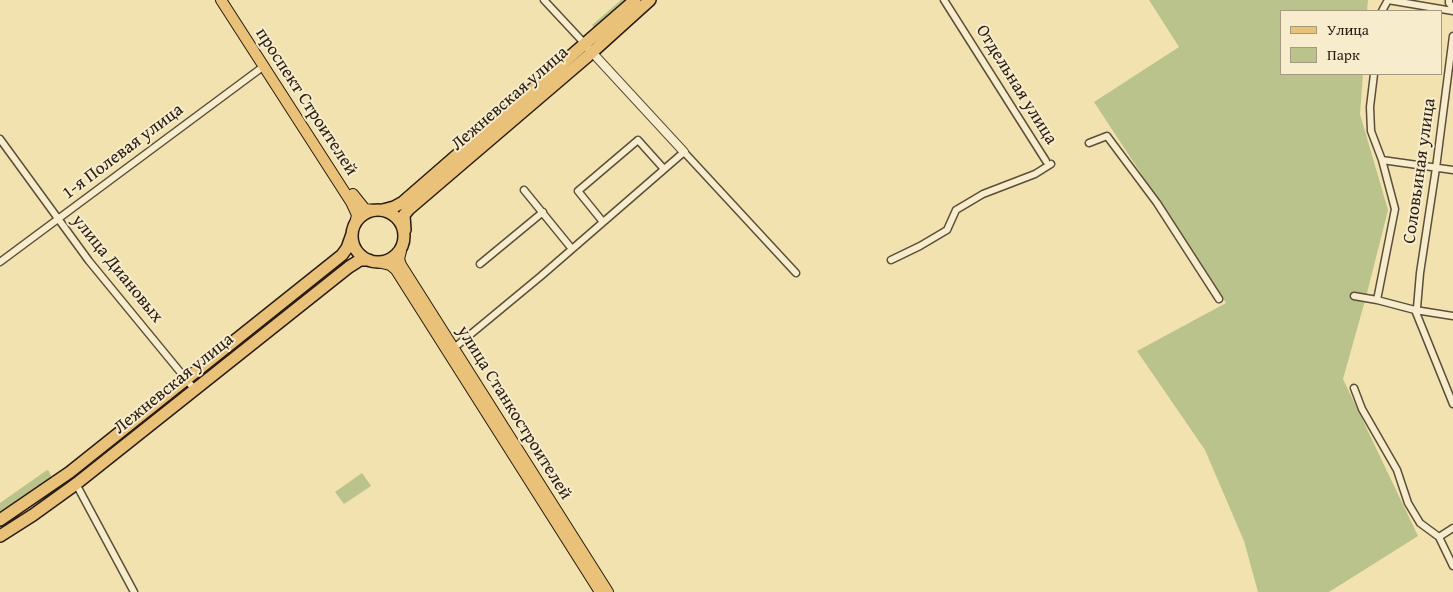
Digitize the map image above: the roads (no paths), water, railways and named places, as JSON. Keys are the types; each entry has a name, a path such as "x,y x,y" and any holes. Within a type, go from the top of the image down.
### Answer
{"highway":[{"name":"Лежневская улица","path":"405,230 404,215 409,210 588,48 635,0"},
{"name":"Лежневская улица","path":"379,210 394,207 402,202 588,48 650,0"},
{"path":"379,210 397,217 405,230 404,241 401,251 392,258 385,261 373,261 360,255 356,250 353,229 362,215 379,210"},
{"name":"Лежневская улица","path":"0,520 70,472 344,254 349,245 353,229"},
{"name":"Лежневская улица","path":"0,536 76,484 349,266 360,260 373,261"}],"main road":[{"name":"проспект Строителей","path":"222,0 356,199 365,209 379,210"},
{"name":"проспект Строителей","path":"228,0 352,202 356,216 353,229"},
{"name":"улица Станкостроителей","path":"401,251 399,259 401,265 608,592"},
{"name":"улица Станкостроителей","path":"373,261 388,264 396,270 600,592"}],"street":[{"path":"544,0 796,273"},
{"name":"Отдельная улица","path":"891,260 947,230 956,210 983,194 1036,174 1048,162 944,0"},
{"path":"1388,0 1453,9"},
{"path":"1449,0 1453,9"},
{"name":"Соловьиная улица","path":"1415,310 1417,308 1453,36"},
{"name":"1-я Полевая улица","path":"0,262 266,64"},
{"path":"1374,75 1370,107 1371,131 1382,160 1396,209 1377,300"},
{"path":"1089,143 1107,136 1157,203 1219,299"},
{"name":"улица Диановых","path":"0,139 89,261 195,390"},
{"path":"603,222 578,191 638,140 664,169"},
{"path":"454,348 684,152"},
{"path":"1382,160 1453,170"},
{"path":"524,190 572,249"},
{"path":"480,264 543,212"},
{"path":"1354,296 1415,310 1453,316"},
{"path":"1415,310 1453,404"},
{"path":"1354,388 1362,409 1397,470 1408,503 1420,523 1439,537 1453,566"},
{"path":"70,472 134,592"},
{"path":"1439,537 1453,528"}]}
